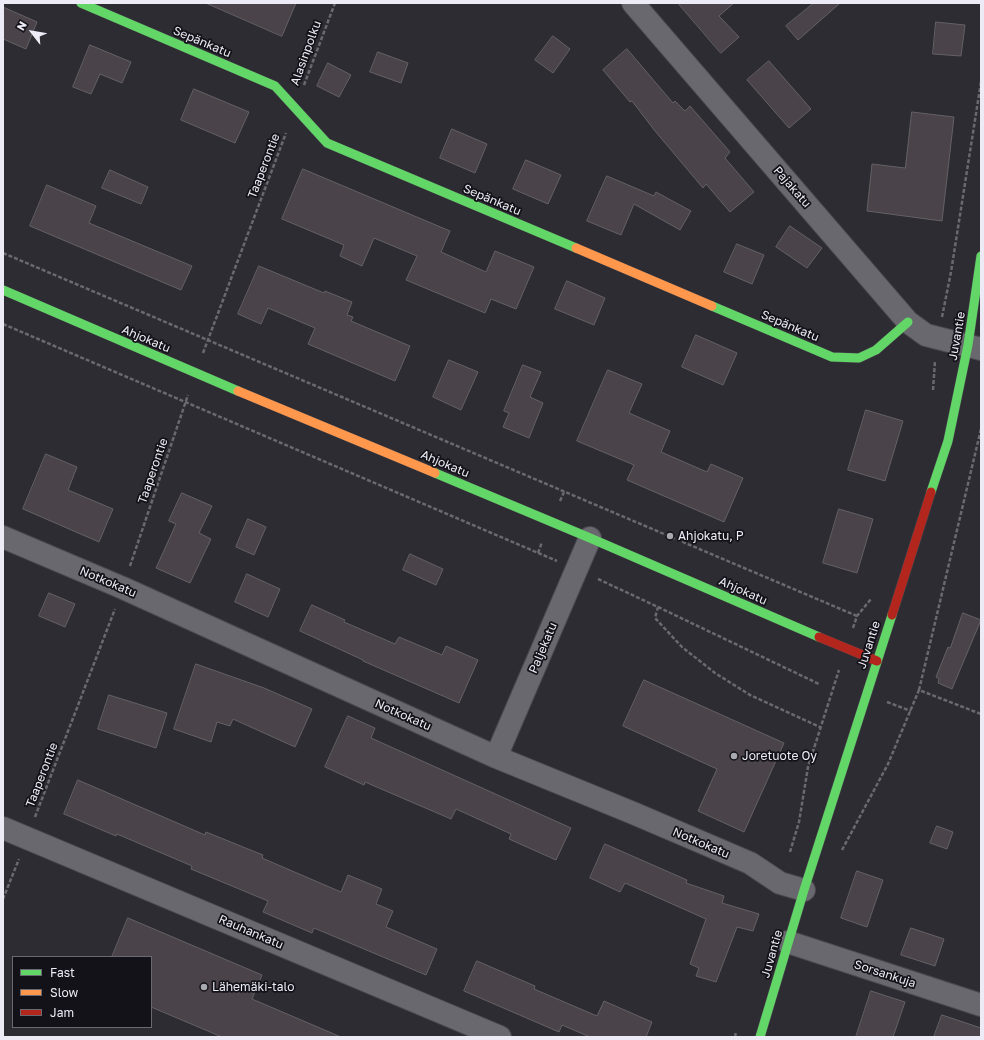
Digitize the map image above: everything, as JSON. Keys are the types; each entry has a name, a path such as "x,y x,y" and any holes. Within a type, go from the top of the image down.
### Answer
{"street":[{"name":"Sepänkatu","path":"81,3 275,86 327,143 832,357 858,358 876,350 908,322"},
{"name":"Pajakatu","path":"633,3 908,322 926,335 974,347"},
{"name":"Juvantie","path":"760,1037 804,890 876,661 948,441 974,347 981,256"},
{"name":"Ahjokatu","path":"3,290 195,373 590,538 876,661"},
{"name":"Notkokatu","path":"3,537 123,588 496,757 724,852 750,864 780,883 804,890"},
{"name":"Paljekatu","path":"496,757 590,538"},
{"name":"Rauhankatu","path":"3,828 500,1037"},
{"name":"Sorsankuja","path":"788,942 981,1005"}],"path":[{"name":"Alasinpolku","path":"295,109 335,3"},
{"path":"933,394 938,338 951,272 981,82"},
{"name":"Taaperontie","path":"3,899 123,588 195,373 295,109"},
{"path":"3,253 857,616"},
{"path":"3,324 577,569 819,684"},
{"path":"841,853 888,764 919,690 981,429"},
{"path":"832,692 857,616 873,596"},
{"path":"658,607 655,618 682,647 714,673 750,695 820,727"},
{"path":"919,690 981,714"},
{"path":"887,702 911,711"}],"building":[{"path":"206,3 296,3 282,36"},
{"path":"678,3 734,3 719,16 739,37 721,53"},
{"path":"814,3 839,4 798,40 786,26"},
{"path":"3,7 37,22 26,49 3,39"},
{"path":"936,22 965,25 961,56 933,54"},
{"path":"553,36 570,49 553,73 535,60"},
{"path":"90,45 131,62 122,83 100,74 91,94 73,87"},
{"path":"627,49 673,103 675,101 685,111 690,106 730,152 725,158 754,192 730,212 706,184 703,188 632,101 630,102 603,70"},
{"path":"378,52 408,63 401,83 370,72"},
{"path":"769,61 811,109 789,128 747,80"},
{"path":"328,63 351,75 339,97 317,86"},
{"path":"194,89 249,112 235,143 181,120"},
{"path":"912,112 954,117 942,221 867,211 872,164 905,168"},
{"path":"452,129 487,144 475,173 440,158"},
{"path":"526,160 561,175 548,204 513,189"},
{"path":"303,169 450,231 441,252 486,272 495,251 534,267 516,309 491,299 485,313 406,280 417,256 374,238 362,266 340,256 344,245 282,219"},
{"path":"110,170 148,187 141,204 102,188"},
{"path":"607,176 654,196 656,192 691,211 680,230 634,204 621,235 587,221"},
{"path":"47,185 96,206 89,223 192,266 181,290 30,226"},
{"path":"790,226 822,248 807,268 776,247"},
{"path":"737,244 764,255 752,284 724,272"},
{"path":"259,266 324,293 325,291 352,302 347,315 353,317 351,321 410,346 395,381 308,344 315,328 268,308 261,324 238,314"},
{"path":"567,281 605,298 594,325 555,309"},
{"path":"696,335 737,353 723,385 682,367"},
{"path":"449,360 478,372 461,410 433,397"},
{"path":"523,365 541,372 530,397 543,403 529,438 503,427 509,413 504,411"},
{"path":"608,370 642,384 629,413 670,431 661,452 707,472 711,464 743,478 724,522 627,480 634,465 577,441"},
{"path":"866,410 903,421 885,481 848,470"},
{"path":"46,454 77,467 68,490 113,509 99,542 23,509"},
{"path":"182,493 212,506 199,533 211,539 190,583 156,568 176,524 169,521"},
{"path":"839,509 873,519 857,573 823,563"},
{"path":"248,519 266,527 254,555 236,547"},
{"path":"410,554 443,569 436,585 403,570"},
{"path":"247,574 280,589 268,617 235,602"},
{"path":"49,593 75,604 65,627 39,616"},
{"path":"312,605 345,620 344,622 395,644 399,637 442,655 446,646 478,660 459,703 363,661 300,631"},
{"path":"963,613 981,620 952,689 938,683 939,679 936,677 948,647 950,648"},
{"path":"196,664 264,688 312,709 295,747 233,719 230,726 217,722 211,742 174,729"},
{"name":"Joretuote Oy","path":"644,680 784,743 744,832 698,811 717,769 623,726"},
{"path":"109,695 167,713 156,748 98,729"},
{"path":"348,716 375,728 371,738 571,828 556,860 509,839 511,834 456,809 451,819 365,782 364,785 325,767"},
{"path":"78,780 205,835 206,832 263,855 262,858 341,892 348,875 382,889 376,904 393,911 386,927 437,949 426,975 314,928 312,933 263,912 268,901 191,869 192,866 117,834 116,836 64,814"},
{"path":"937,826 953,832 947,849 930,843"},
{"path":"605,844 687,880 686,883 724,896 722,903 759,914 753,931 737,927 716,982 696,976 699,968 690,964 706,919 625,883 620,892 590,878"},
{"path":"857,871 883,880 867,927 841,918"},
{"name":"Lähemäki-talo","path":"128,918 262,975 252,999 341,1037 222,1037 152,1007 152,956 112,956"},
{"path":"911,928 944,939 935,966 901,955"},
{"path":"477,961 535,986 534,989 597,1016 604,1001 652,1022 646,1037 590,1037 562,1025 559,1032 464,991"},
{"path":"871,991 905,1002 893,1037 856,1037"},
{"path":"942,1015 981,1028 981,1037 934,1037"}],"traffic: fast":[{"path":"81,3 275,86 327,143 576,248"},
{"path":"931,492 948,441 968,345 981,256"},
{"path":"3,290 238,391"},
{"path":"712,306 832,357 859,358 876,350 908,322"},
{"path":"435,473 819,637"},
{"path":"760,1037 804,890 892,615"}],"traffic: slow":[{"path":"576,248 712,306"},
{"path":"238,391 435,473"}],"traffic: jam":[{"path":"892,615 931,492"},
{"path":"819,637 877,661"}],"place":[{"name":"Ahjokatu, P","path":"670,536"},
{"name":"Joretuote Oy","path":"734,756"},
{"name":"Lähemäki-talo","path":"204,987"}]}
